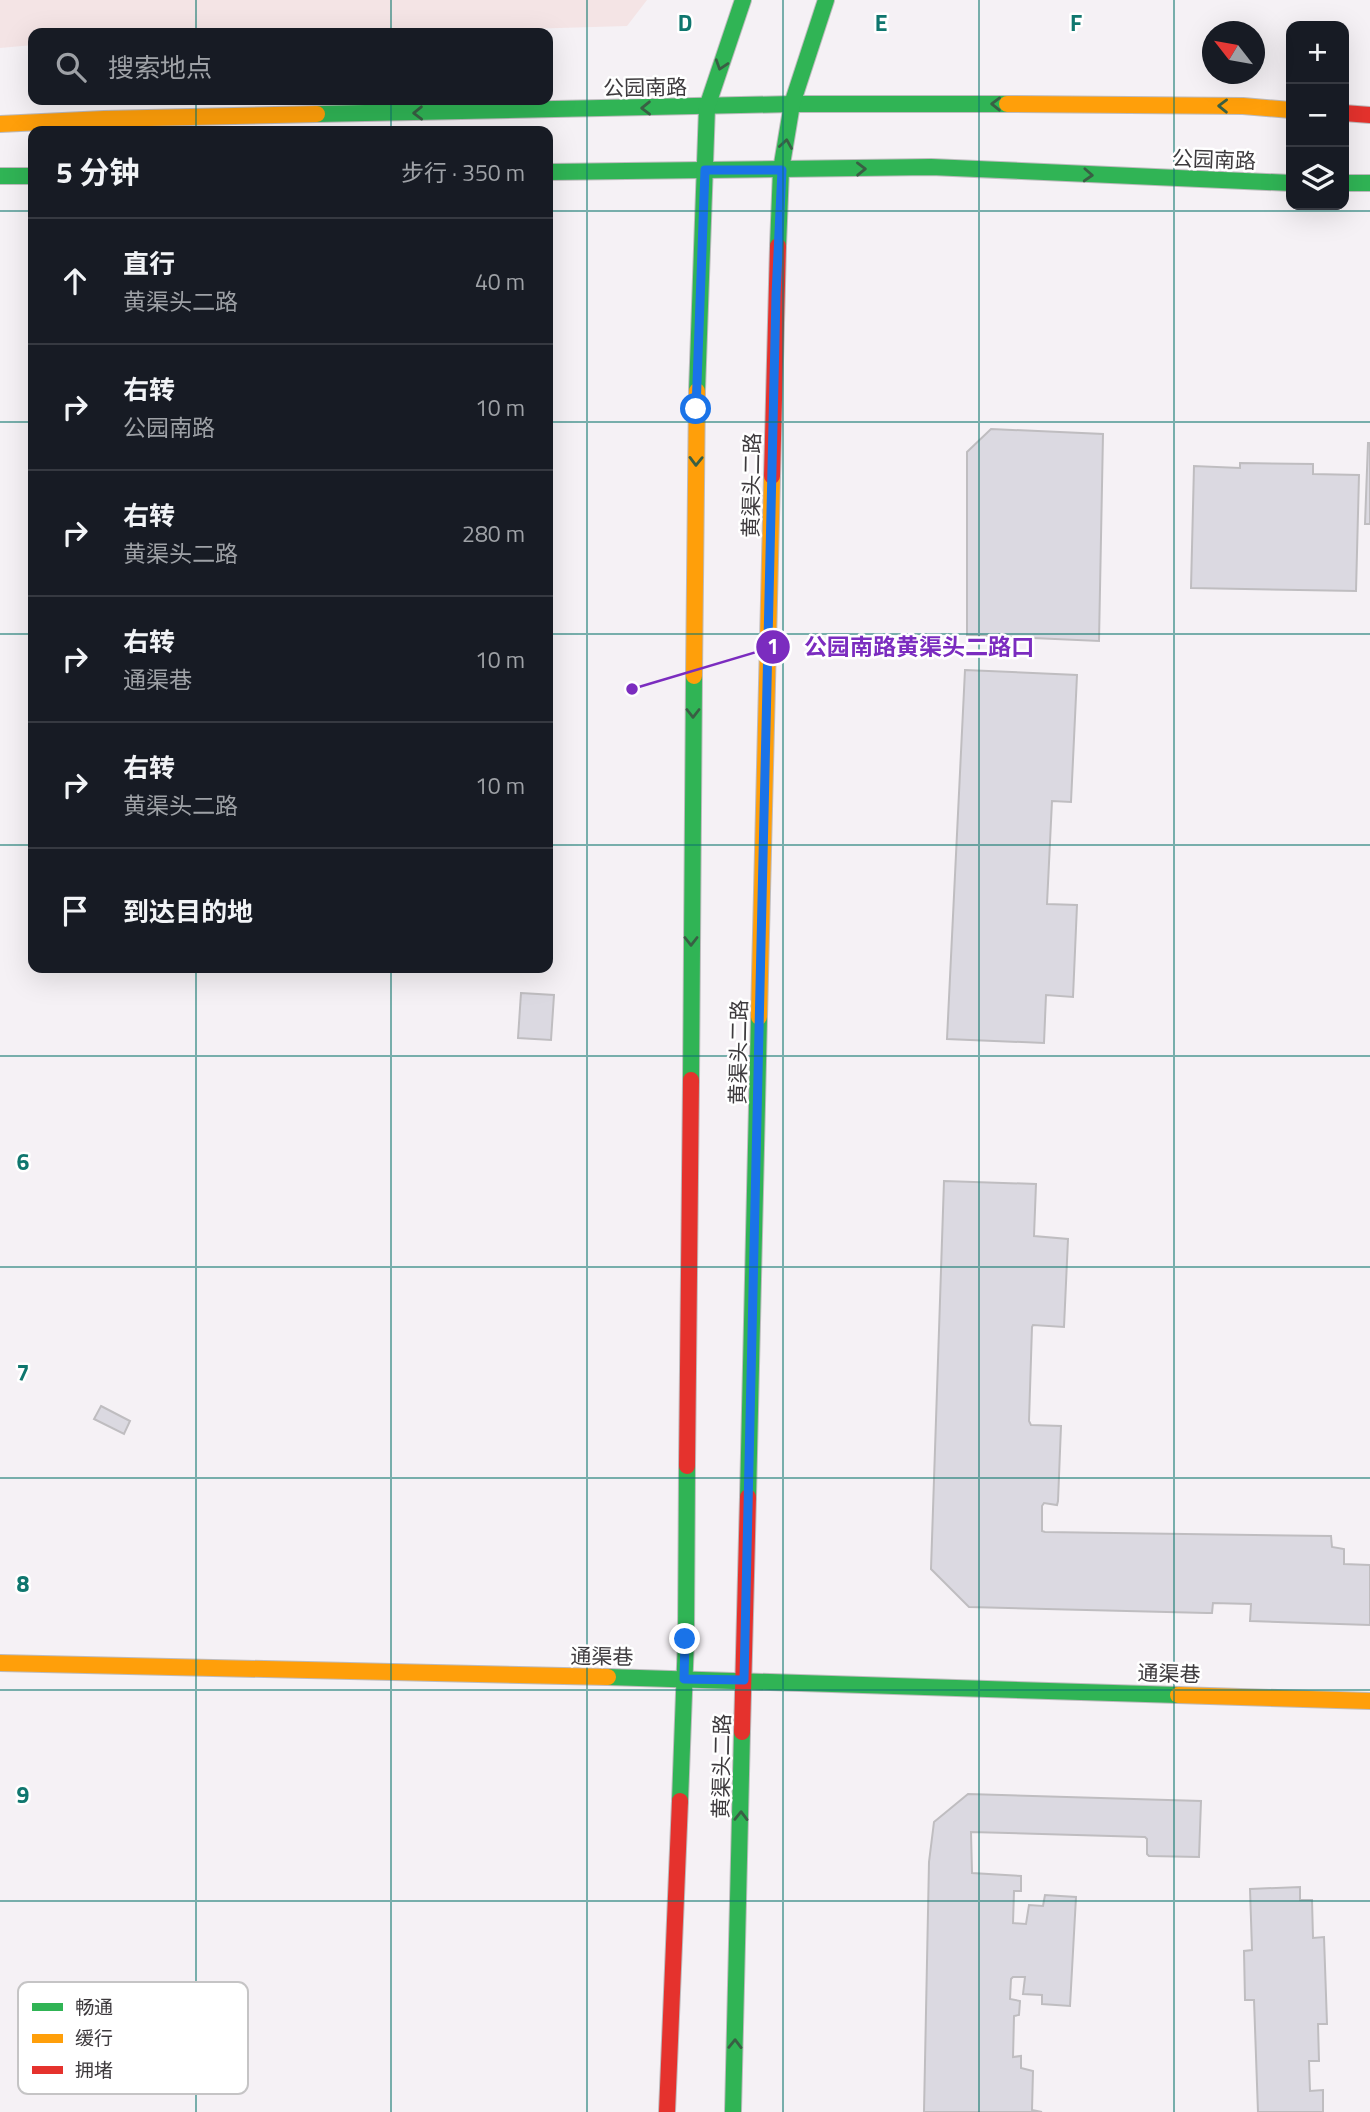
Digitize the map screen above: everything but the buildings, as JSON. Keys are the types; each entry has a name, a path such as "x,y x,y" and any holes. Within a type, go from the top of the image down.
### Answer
{"main road":[{"name":"黄渠头二路","path":"667,2112 684,1679 696,409 707,107 743,0"},
{"name":"黄渠头二路","path":"733,2112 776,295 782,170 792,104 826,0"},
{"name":"公园南路","path":"0,124 104,119 792,104 1230,106 1286,110"},
{"path":"1349,113 1370,115"},
{"name":"公园南路","path":"553,172 931,167 1286,183"},
{"path":"0,176 28,176"},
{"path":"1349,183 1370,183"},
{"name":"通渠巷","path":"0,1663 744,1680 1370,1701"}],"shaded area":[{"path":"0,0 647,0 627,26 28,28 28,45 0,48"}],"traffic: fast":[{"path":"697,391 707,107 743,0"},
{"path":"778,246 781,170 792,104 826,0"},
{"path":"317,114 792,104 1007,104"},
{"path":"553,172 931,167 1286,183"},
{"path":"0,176 28,176"},
{"path":"1349,183 1370,183"},
{"path":"691,1080 694,676"},
{"path":"748,1497 759,1017"},
{"path":"680,1801 686,1639 687,1466"},
{"path":"608,1677 1178,1695"},
{"path":"733,2112 742,1732"}],"traffic: slow":[{"path":"1007,104 1243,106 1286,110"},
{"path":"0,124 317,114"},
{"path":"694,676 697,391"},
{"path":"759,1017 772,476"},
{"path":"0,1663 608,1677"},
{"path":"1178,1695 1370,1701"}],"traffic: jam":[{"path":"1349,113 1370,115"},
{"path":"772,476 778,246"},
{"path":"687,1466 691,1080"},
{"path":"742,1732 748,1497"},
{"path":"667,2112 680,1801"}],"place":[{"name":"公园南路黄渠头二路口","path":"632,689"}],"route":[{"path":"685,1639 684,1679 744,1680 776,295 782,170 705,170 696,409"}]}
